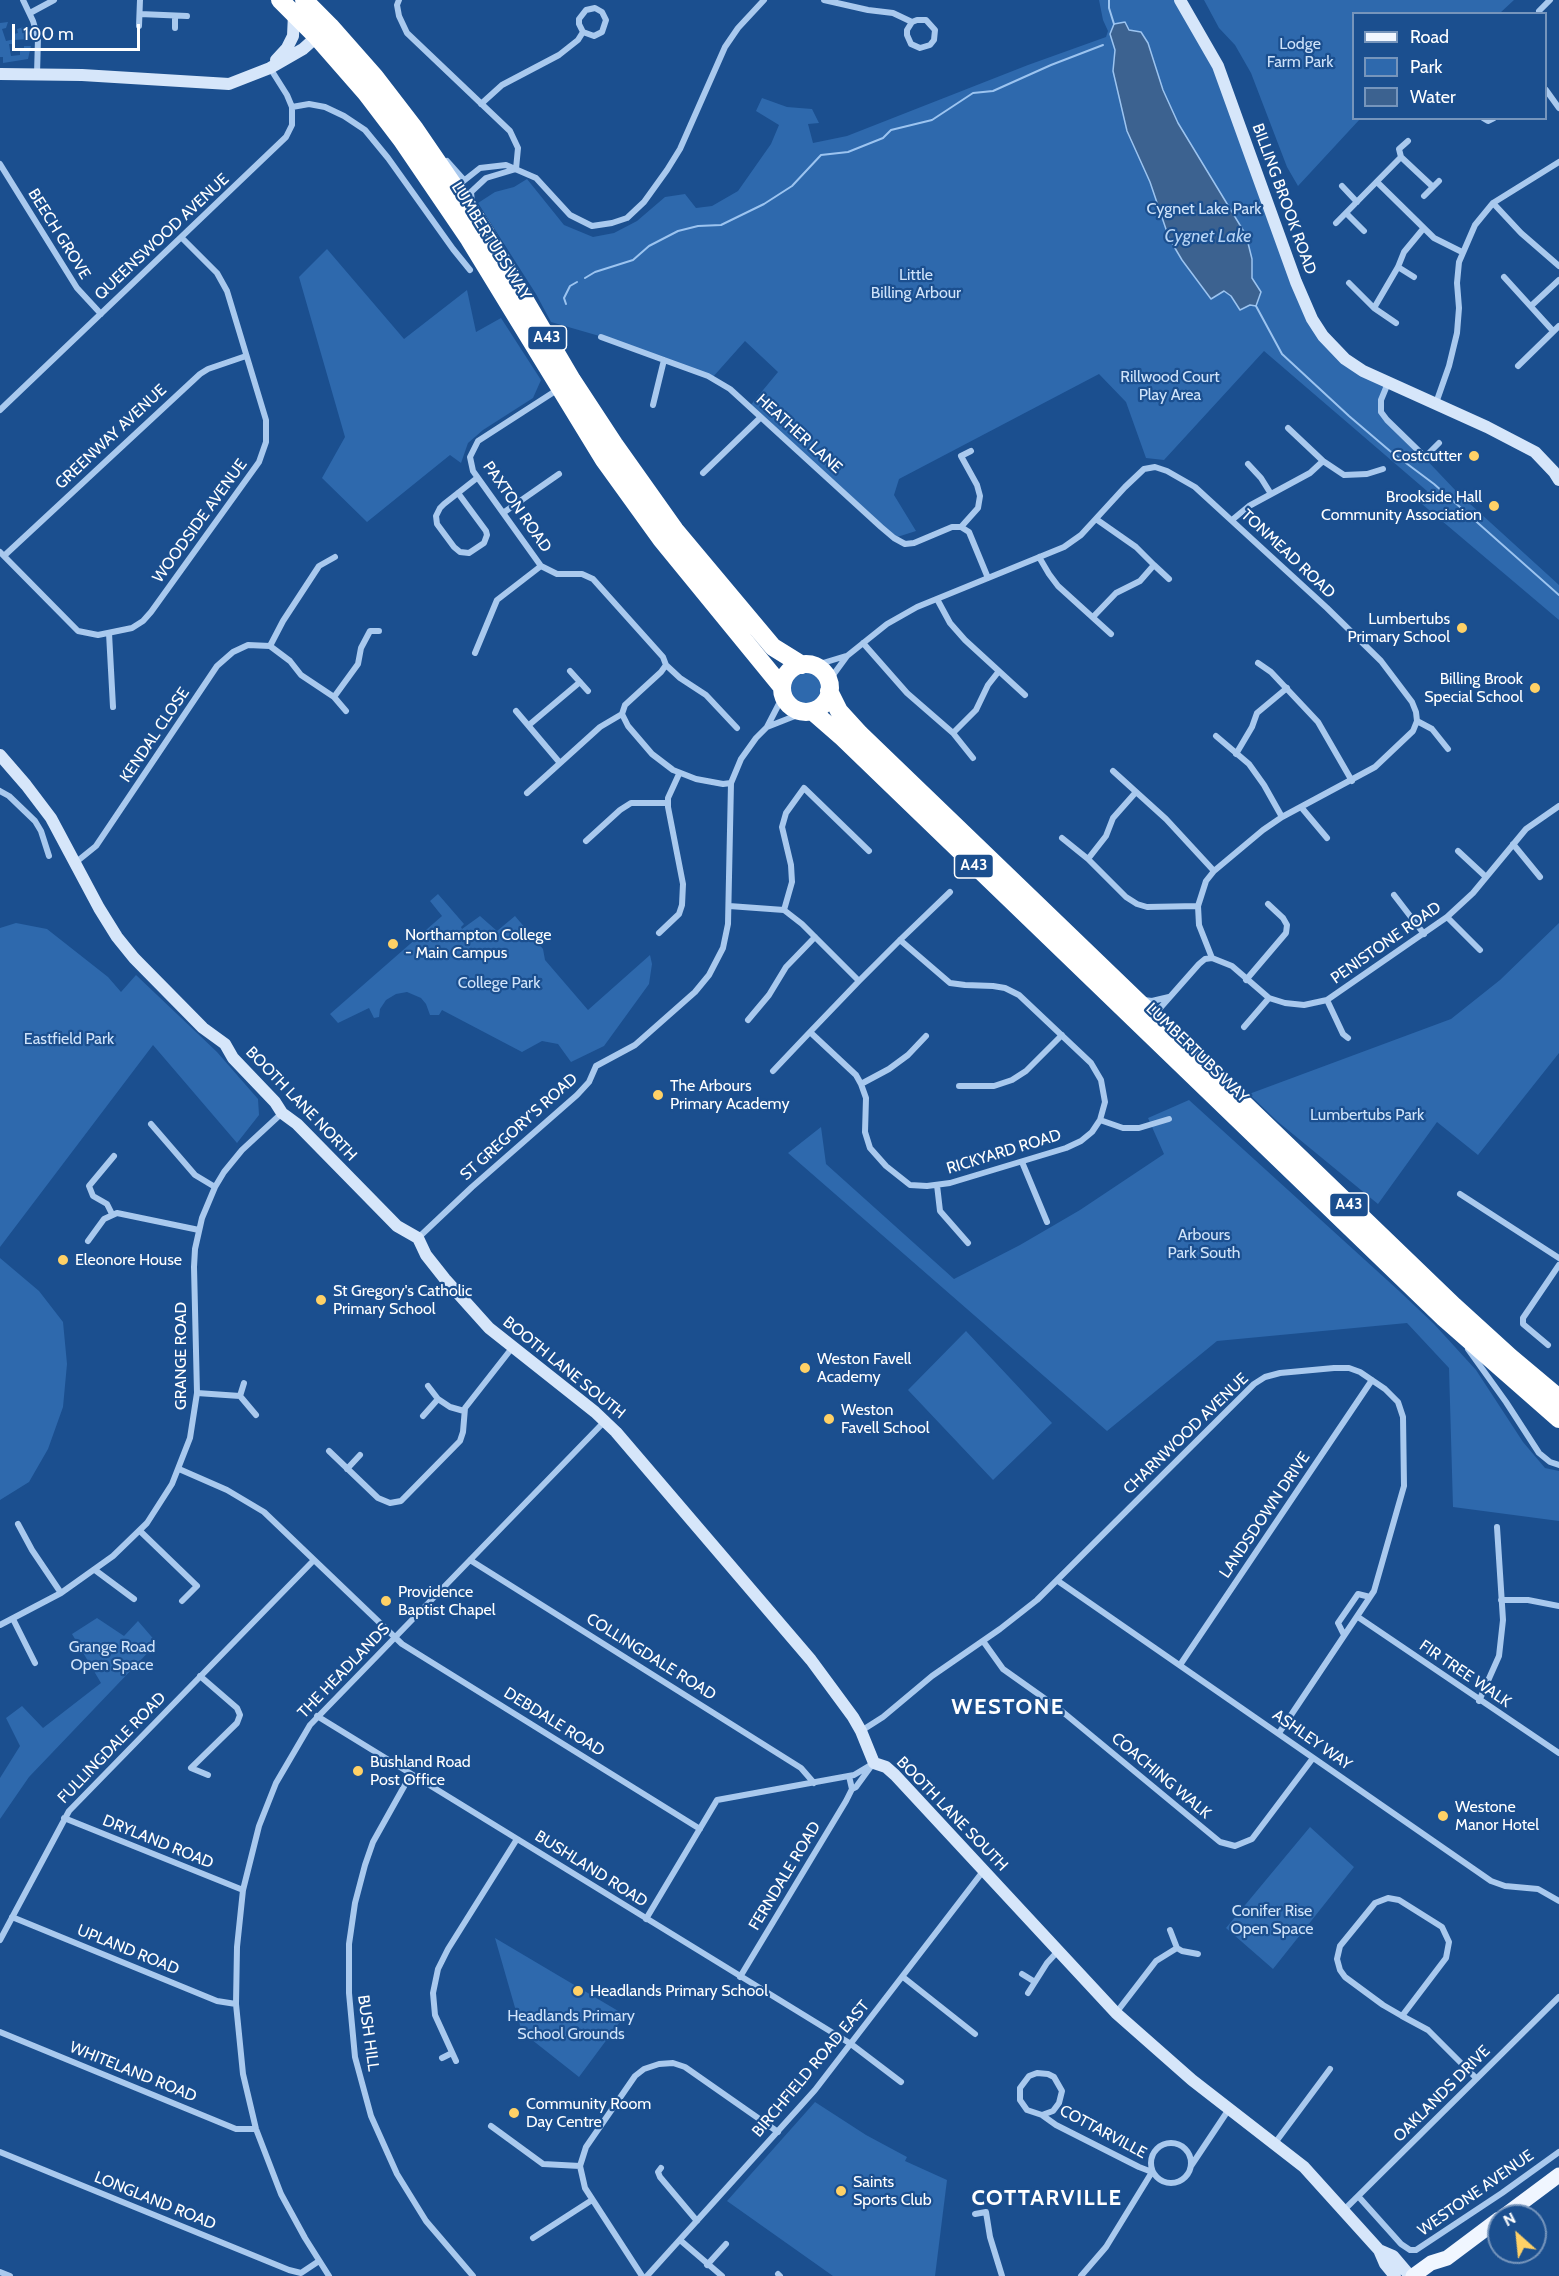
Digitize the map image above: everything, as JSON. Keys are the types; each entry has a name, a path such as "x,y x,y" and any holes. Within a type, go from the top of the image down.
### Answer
{"highway":[{"name":"LUMBERTUBS WAY","path":"280,0 299,7 375,77 415,129 482,227 572,380 675,530 772,647 808,665"},
{"name":"LUMBERTUBS WAY","path":"323,31 366,93 455,190 559,389 604,460 656,531 783,691"},
{"name":"A43","path":"808,665 820,669 829,686"},
{"path":"783,691 788,672 808,665"},
{"name":"LUMBERTUBS WAY","path":"829,686 844,718 1132,996 1144,1019 1170,1033 1454,1306 1559,1398"},
{"path":"809,712 824,704 829,686"},
{"name":"A43","path":"783,691 792,707 809,712"},
{"name":"LUMBERTUBS WAY","path":"809,712 843,738 1144,1019 1444,1318 1559,1419"}],"main road":[{"path":"1520,2204 1559,2175"},
{"path":"1431,2276 1447,2258 1487,2228"},
{"path":"1411,2276 1431,2263 1447,2258"}],"street":[{"path":"23,0 38,38 37,74"},
{"path":"30,14 54,0"},
{"path":"139,26 140,0"},
{"path":"399,0 397,4 399,16 407,33 510,131 518,148 516,170"},
{"path":"824,0 893,13 912,22 922,19 933,26 935,35 930,45 920,48 911,44 907,30 912,22"},
{"name":"BILLING BROOK ROAD","path":"1180,0 1218,66 1296,282 1312,319 1323,336 1345,359 1363,371 1487,427 1535,452 1559,480"},
{"path":"1539,11 1550,0"},
{"path":"455,190 480,168 506,165 536,178 570,215 592,226 627,218 644,202 668,170 725,48 760,1"},
{"path":"270,68 287,48 293,36 299,7"},
{"path":"590,8 602,12 606,20 602,32 594,36 584,32 579,24 582,13 590,8"},
{"path":"140,14 187,16"},
{"path":"175,16 175,28"},
{"path":"0,74 222,84 243,79 270,68 303,49 323,31"},
{"path":"481,104 502,85 559,55 578,40 584,32"},
{"path":"270,68 287,95 292,108"},
{"path":"1547,93 1559,108"},
{"name":"LUMBERTUBS WAY","path":"292,108 309,104 325,107 365,130 470,270"},
{"name":"QUEENSWOOD AVENUE","path":"0,410 281,143 292,125 292,108"},
{"path":"1408,141 1399,149 1401,157 1433,187"},
{"path":"1336,223 1401,157"},
{"path":"1436,404 1457,333 1459,308 1457,283 1462,252 1475,225 1493,203 1559,162"},
{"name":"BEECH GROVE","path":"0,164 77,288 101,314"},
{"path":"482,227 472,205 471,192 486,178 516,170"},
{"path":"1424,196 1439,181"},
{"path":"1377,182 1423,229 1434,238 1462,252"},
{"path":"1342,186 1357,202"},
{"path":"1493,203 1521,233 1559,266"},
{"path":"1346,213 1364,231"},
{"path":"1374,308 1404,252 1423,229"},
{"name":"WOODSIDE AVENUE","path":"2,554 72,627 91,635 110,633 138,625 147,617 262,456 267,435 266,420 225,285 217,273 182,238"},
{"path":"1398,267 1414,277"},
{"path":"1504,277 1553,332"},
{"path":"1531,306 1559,280"},
{"path":"1349,283 1374,308 1396,323"},
{"path":"1518,366 1559,326"},
{"name":"HEATHER LANE","path":"601,336 708,376 730,389 881,527 905,544 914,543 952,527 961,527"},
{"name":"GREENWAY AVENUE","path":"2,554 200,374 246,356"},
{"path":"653,405 664,360"},
{"path":"1388,383 1381,400 1382,412 1387,420 1425,457 1439,443"},
{"name":"PAXTON ROAD","path":"559,389 478,441 470,457 471,466 477,478 546,571 557,574 582,574 593,579 639,628 663,657 666,665 680,678 700,690 737,728"},
{"path":"703,473 760,418"},
{"path":"1288,428 1323,460 1344,475 1367,474 1383,469"},
{"path":"971,451 961,456 977,485 980,496 978,508 961,527 969,532 987,578"},
{"path":"1232,520 1249,506 1288,487 1310,473 1323,460"},
{"path":"1248,464 1261,478 1270,494"},
{"name":"TONMEAD ROAD","path":"829,686 847,656 887,624 937,599 1064,547 1081,535 1136,475 1155,467 1167,471 1194,487 1381,661 1412,702 1417,721"},
{"path":"503,513 559,474"},
{"path":"458,493 487,535 484,543 469,553 460,552 454,548 435,521 440,508 458,493 477,478"},
{"path":"1096,519 1136,548 1169,579"},
{"path":"335,557 319,566 283,621 270,646 290,661 302,675 334,697 346,711"},
{"path":"1039,557 1058,586 1111,634"},
{"path":"1093,617 1116,593 1134,585 1154,565"},
{"path":"475,653 497,600 541,566"},
{"path":"937,599 950,623 1025,695"},
{"path":"334,697 358,664 361,648 370,631 379,631"},
{"path":"110,633 112,707"},
{"path":"862,642 907,693 953,733 973,759"},
{"name":"KENDAL CLOSE","path":"75,863 96,846 217,666 233,652 248,645 270,646"},
{"name":"TONMEAD ROAD","path":"808,665 847,656"},
{"path":"1258,663 1287,688 1318,722 1352,781"},
{"path":"526,793 600,726 622,714 625,705 666,665"},
{"path":"570,670 588,691"},
{"path":"953,733 976,710 988,685 999,671"},
{"path":"529,725 580,682"},
{"path":"1236,754 1252,727 1257,713 1287,688"},
{"path":"767,727 783,691"},
{"path":"516,711 560,763"},
{"path":"767,727 809,712"},
{"path":"622,714 628,726 652,754 679,774 716,783 731,783"},
{"path":"1144,1019 1170,997 1199,964 1205,959 1212,958 1199,925 1198,906 1206,881 1214,871 1282,817 1375,767 1413,731 1417,721 1432,729 1448,749"},
{"name":"ST GREGORY'S ROAD","path":"418,1238 472,1186 577,1095 589,1082 596,1066 635,1045 703,984 723,948 727,930 731,783 741,759 767,727"},
{"path":"1216,736 1249,764 1282,817"},
{"name":"BOOTH LANE NORTH","path":"0,755 39,801 61,835 99,908 126,947 203,1028 225,1044 233,1058 275,1102 282,1113 297,1124 397,1226 418,1238"},
{"path":"1113,771 1166,819 1214,871"},
{"path":"659,933 679,914 683,897 668,802 679,774"},
{"path":"784,910 792,882 791,865 782,827 786,813 804,788 869,850"},
{"path":"0,791 9,796 34,821 41,831 49,856"},
{"path":"1088,859 1106,836 1113,818 1136,792"},
{"path":"586,841 631,803 668,802"},
{"name":"PENISTONE ROAD","path":"1212,958 1225,961 1269,998 1304,1005 1327,1000 1447,917 1460,906 1526,829 1559,806"},
{"path":"1301,807 1327,838"},
{"path":"1062,838 1088,859 1126,897 1137,904 1147,907 1198,906"},
{"path":"1513,844 1540,877"},
{"path":"1458,851 1486,877"},
{"path":"773,1071 859,981 950,892"},
{"path":"1394,895 1424,934"},
{"path":"1246,980 1286,933 1287,925 1283,918 1268,904"},
{"path":"729,906 784,910 859,981"},
{"path":"1447,917 1480,950"},
{"path":"748,1020 769,994 786,967 815,937"},
{"path":"900,940 950,982 999,987 1019,995 1091,1063 1101,1080 1105,1102 1100,1120 1123,1128 1139,1128 1169,1119"},
{"path":"1132,996 1152,1001 1170,997"},
{"path":"1170,997 1166,1004 1165,1014 1170,1033"},
{"path":"1244,1027 1269,998"},
{"path":"1327,1000 1343,1034 1348,1038"},
{"path":"810,1032 856,1075 861,1084 889,1069 926,1036"},
{"path":"959,1086 994,1086 1012,1080 1026,1071 1062,1035"},
{"name":"RICKYARD ROAD","path":"861,1084 867,1098 865,1132 870,1148 886,1166 910,1185 938,1185 1066,1148 1081,1141 1092,1132 1100,1120"},
{"name":"GRANGE ROAD","path":"0,1625 61,1593 95,1570 140,1531 163,1499 179,1469 190,1438 197,1393 195,1267 199,1230 206,1207 215,1187 236,1157 282,1113"},
{"path":"151,1124 195,1175 215,1187"},
{"path":"112,1214 107,1204 93,1196 89,1186 114,1156"},
{"path":"1023,1162 1047,1222"},
{"path":"938,1185 940,1211 968,1243"},
{"path":"1460,1194 1559,1258"},
{"path":"88,1241 104,1219 112,1214 123,1214 199,1230"},
{"name":"BOOTH LANE SOUTH","path":"418,1238 426,1255 466,1305 512,1348 595,1412 624,1441 784,1626 841,1699 861,1731 874,1762 886,1767 895,1775 1116,2013 1169,2061 1304,2167 1379,2250 1385,2264 1395,2276"},
{"path":"1548,1345 1523,1324 1523,1318 1559,1264"},
{"path":"1444,1318 1487,1375 1539,1453 1550,1462 1559,1465"},
{"path":"328,1451 384,1502 401,1501 460,1441 464,1412 512,1348"},
{"name":"CHARNWOOD AVENUE","path":"861,1731 883,1717 940,1670 1023,1611 1058,1581 1246,1390 1260,1380 1280,1373 1342,1368 1355,1370 1395,1398 1402,1412 1405,1475 1398,1507 1370,1597 1279,1733"},
{"name":"LANDSDOWN DRIVE","path":"1180,1665 1372,1380"},
{"path":"240,1396 244,1383"},
{"path":"428,1386 438,1399 464,1412"},
{"path":"197,1393 240,1396 256,1415"},
{"path":"423,1416 438,1399"},
{"name":"THE HEADLANDS","path":"329,2276 281,2194 256,2130 243,2074 236,2004 237,1947 243,1890 253,1846 266,1806 298,1741 317,1716 604,1422"},
{"path":"347,1469 360,1455"},
{"name":"DEBDALE ROAD","path":"179,1469 221,1487 253,1505 274,1521 394,1637 700,1829"},
{"path":"18,1524 32,1550 61,1593"},
{"path":"1479,1701 1499,1656 1503,1620 1497,1527"},
{"path":"140,1531 197,1586 182,1601"},
{"name":"FULLINGDALE ROAD","path":"0,1940 64,1818 315,1560"},
{"name":"COLLINGDALE ROAD","path":"470,1560 801,1768 814,1783"},
{"path":"95,1570 134,1599"},
{"name":"ASHLEY WAY","path":"1058,1581 1491,1881 1505,1886 1538,1889 1559,1901"},
{"name":"CHARNWOOD AVENUE","path":"1344,1635 1338,1623 1358,1594 1370,1597"},
{"path":"1502,1600 1528,1600 1559,1606"},
{"name":"FIR TREE WALK","path":"1358,1617 1559,1754"},
{"path":"13,1619 35,1663"},
{"name":"COACHING WALK","path":"983,1641 1003,1668 1058,1708 1220,1842 1235,1846 1252,1839 1313,1758"},
{"path":"200,1677 237,1708 240,1715 237,1723 191,1768 208,1775"},
{"name":"BUSHLAND ROAD","path":"317,1716 851,2044 901,2082"},
{"path":"646,1919 717,1800 849,1776 874,1762"},
{"name":"FERNDALE ROAD","path":"740,1977 852,1789 856,1787 874,1762"},
{"name":"BUSH HILL","path":"411,1774 383,1821 365,1865 355,1903 349,1944 349,1993 355,2056 371,2116 397,2174 426,2221 473,2276"},
{"path":"849,1776 852,1789"},
{"name":"DRYLAND ROAD","path":"64,1818 243,1890"},
{"path":"456,2061 435,2015 433,1993 438,1969 448,1949 517,1839"},
{"name":"BIRCHFIELD ROAD EAST","path":"647,2276 778,2132 851,2044 984,1870"},
{"path":"1402,2016 1446,1958 1449,1942 1442,1927 1399,1900 1388,1898 1375,1903 1340,1946 1337,1959 1340,1970 1345,1977 1383,2005 1402,2016 1428,2030 1476,2078"},
{"name":"UPLAND ROAD","path":"12,1917 217,2001 236,2004"},
{"path":"0,1923 7,1926"},
{"path":"1170,1930 1177,1947 1182,1951 1198,1954"},
{"path":"1116,2013 1156,1961 1177,1947"},
{"path":"1028,1993 1058,1951"},
{"path":"1022,1974 1035,1982"},
{"path":"903,1977 975,2034"},
{"name":"OAKLANDS DRIVE","path":"1344,2210 1559,1997"},
{"name":"WHITELAND ROAD","path":"0,2032 237,2128 256,2130"},
{"path":"442,2058 452,2053"},
{"path":"642,2276 592,2200 582,2181 580,2166 586,2147 632,2080 644,2069 658,2064 673,2063 690,2070 778,2132"},
{"path":"1275,2143 1330,2069"},
{"name":"COTTARVILLE","path":"1042,2115 1053,2111 1059,2103 1062,2091 1054,2077 1037,2073 1023,2081 1020,2095 1027,2110 1042,2115 1056,2125 1152,2172"},
{"name":"COTTARVILLE","path":"1191,2166 1190,2156 1182,2146 1171,2143 1164,2144 1153,2152 1150,2164 1152,2172 1159,2180 1174,2183 1184,2178 1229,2109"},
{"path":"491,2126 543,2164 580,2166"},
{"name":"LONGLAND ROAD","path":"0,2152 289,2270 302,2274 319,2261"},
{"name":"WESTONE AVENUE","path":"1358,2196 1401,2244 1410,2250 1416,2250 1559,2152"},
{"path":"661,2168 658,2172 660,2177 697,2221"},
{"path":"1081,2276 1106,2247 1152,2172"},
{"path":"533,2238 592,2200"},
{"path":"975,2214 986,2212 990,2237 1002,2276"},
{"path":"680,2240 722,2276"},
{"path":"708,2265 726,2244"},
{"name":"BOOTH LANE SOUTH","path":"1379,2250 1393,2256 1411,2276"},
{"path":"0,2272 10,2276"}],"green space":[{"name":"Little Billing Arbour","path":"1099,0 1180,0 1202,36 1323,336 1388,383 1381,400 1381,412 1457,492 1559,585 1559,620 1422,504 1427,491 1264,351 1164,460 1146,458 1126,402 1099,374 899,479 894,495 916,531 894,538 749,407 778,372 745,341 712,378 627,344 551,322 536,294 478,203 495,192 514,187 527,179 564,225 593,237 614,233 637,221 665,197 685,194 696,208 712,206 738,191 771,144 779,125 756,111 762,98 787,107 812,109 819,123 808,124 813,143 847,136 1106,37 1108,31"},
{"name":"Lodge Farm Park","path":"1204,0 1514,0 1501,12 1352,12 1352,120 1359,120 1298,186 1287,167 1251,73 1235,45 1219,28"},
{"path":"8,22 6,28 2,29 6,41 15,39 14,34 18,33 17,29 27,26 31,39 13,40 13,44 9,44 11,56 20,55 24,46 31,46 28,59 3,63 3,57 0,57 0,23"},
{"path":"327,249 404,339 467,290 476,332 501,318 541,380 533,398 483,430 468,443 461,463 450,455 367,522 322,478 345,437 299,277"},
{"path":"805,670 818,675 823,688 818,701 805,706 792,701 787,688 792,675"},
{"name":"College Park","path":"438,894 464,924 462,929 480,916 497,931 515,916 543,949 545,960 588,1010 650,955 652,964 649,984 604,1046 571,1062 558,1044 542,1041 522,1052 442,1010 439,1015 430,1015 421,998 407,992 396,994 386,1000 380,1009 379,1017 374,1018 369,1008 338,1023 330,1014 442,916 430,901"},
{"name":"Eastfield Park","path":"16,923 47,929 108,977 121,992 136,975 217,1052 258,1099 259,1115 237,1143 153,1045 0,1247 0,928"},
{"name":"Lumbertubs Park","path":"1559,923 1559,1053 1478,1155 1437,1122 1378,1204 1277,1121 1249,1094 1451,1019 1500,980"},
{"name":"Arbours Park South","path":"1189,1100 1398,1290 1434,1324 1476,1370 1523,1442 1545,1468 1559,1471 1559,1521 1453,1507 1449,1368 1407,1323 1217,1341 1107,1431 788,1153 821,1127 826,1164 954,1279 1020,1245 1080,1210 1164,1154 1148,1118"},
{"path":"0,1258 39,1291 63,1322 67,1364 63,1407 48,1449 29,1482 0,1500"},
{"path":"966,1331 1052,1423 993,1480 908,1390"},
{"name":"Grange Road Open Space","path":"97,1618 124,1636 138,1621 157,1643 29,1777 0,1819 0,1778 20,1746 6,1718 22,1706 43,1728 101,1683 72,1634"},
{"name":"Conifer Rise Open Space","path":"1310,1827 1354,1867 1273,1969 1226,1928"},
{"name":"Headlands Primary School Grounds","path":"495,1938 625,2015 579,2077 522,2032"},
{"name":"Saints Sports Club","path":"815,2102 866,2135 907,2157 905,2161 947,2180 935,2276 833,2276 727,2201"}],"water":[{"name":"Cygnet Lake","path":"1125,22 1129,30 1141,32 1148,43 1163,90 1178,123 1246,235 1252,259 1252,278 1261,292 1256,306 1250,305 1240,310 1231,296 1224,291 1211,299 1169,238 1150,182 1127,131 1113,71 1115,50 1110,34 1114,24"}],"waterway":[{"path":"1109,0 1114,24"},
{"path":"585,278 595,272 633,260 649,246 678,231 698,226 721,225 764,204 792,186 821,155 848,152 883,138 891,130 932,120 973,93 993,91 1103,45"},
{"path":"566,304 564,298 570,286 577,282"},
{"path":"1256,306 1282,354 1349,416 1434,484 1559,595"}],"place":[{"name":"Costcutter","path":"1474,456"},
{"name":"Brookside Hall Community Association","path":"1494,506"},
{"name":"Lumbertubs Primary School","path":"1462,628"},
{"name":"Billing Brook Special School","path":"1535,688"},
{"name":"Northampton College - Main Campus","path":"393,944"},
{"name":"The Arbours Primary Academy","path":"658,1095"},
{"name":"Eleonore House","path":"63,1260"},
{"name":"St Gregory's Catholic Primary School","path":"321,1300"},
{"name":"Weston Favell Academy","path":"805,1368"},
{"name":"Weston Favell School","path":"829,1419"},
{"name":"Providence Baptist Chapel","path":"386,1601"},
{"name":"Bushland Road Post Office","path":"358,1771"},
{"name":"Westone Manor Hotel","path":"1443,1816"},
{"name":"Headlands Primary School","path":"578,1991"},
{"name":"Community Room Day Centre","path":"514,2113"},
{"name":"Saints Sports Club","path":"841,2191"}],"district":[{"name":"WESTONE","path":"1008,1708"},
{"name":"COTTARVILLE","path":"1047,2199"}],"park label":[{"name":"Cygnet Lake Park","path":"1204,209"},
{"name":"Rillwood Court Play Area","path":"1170,386"}]}
